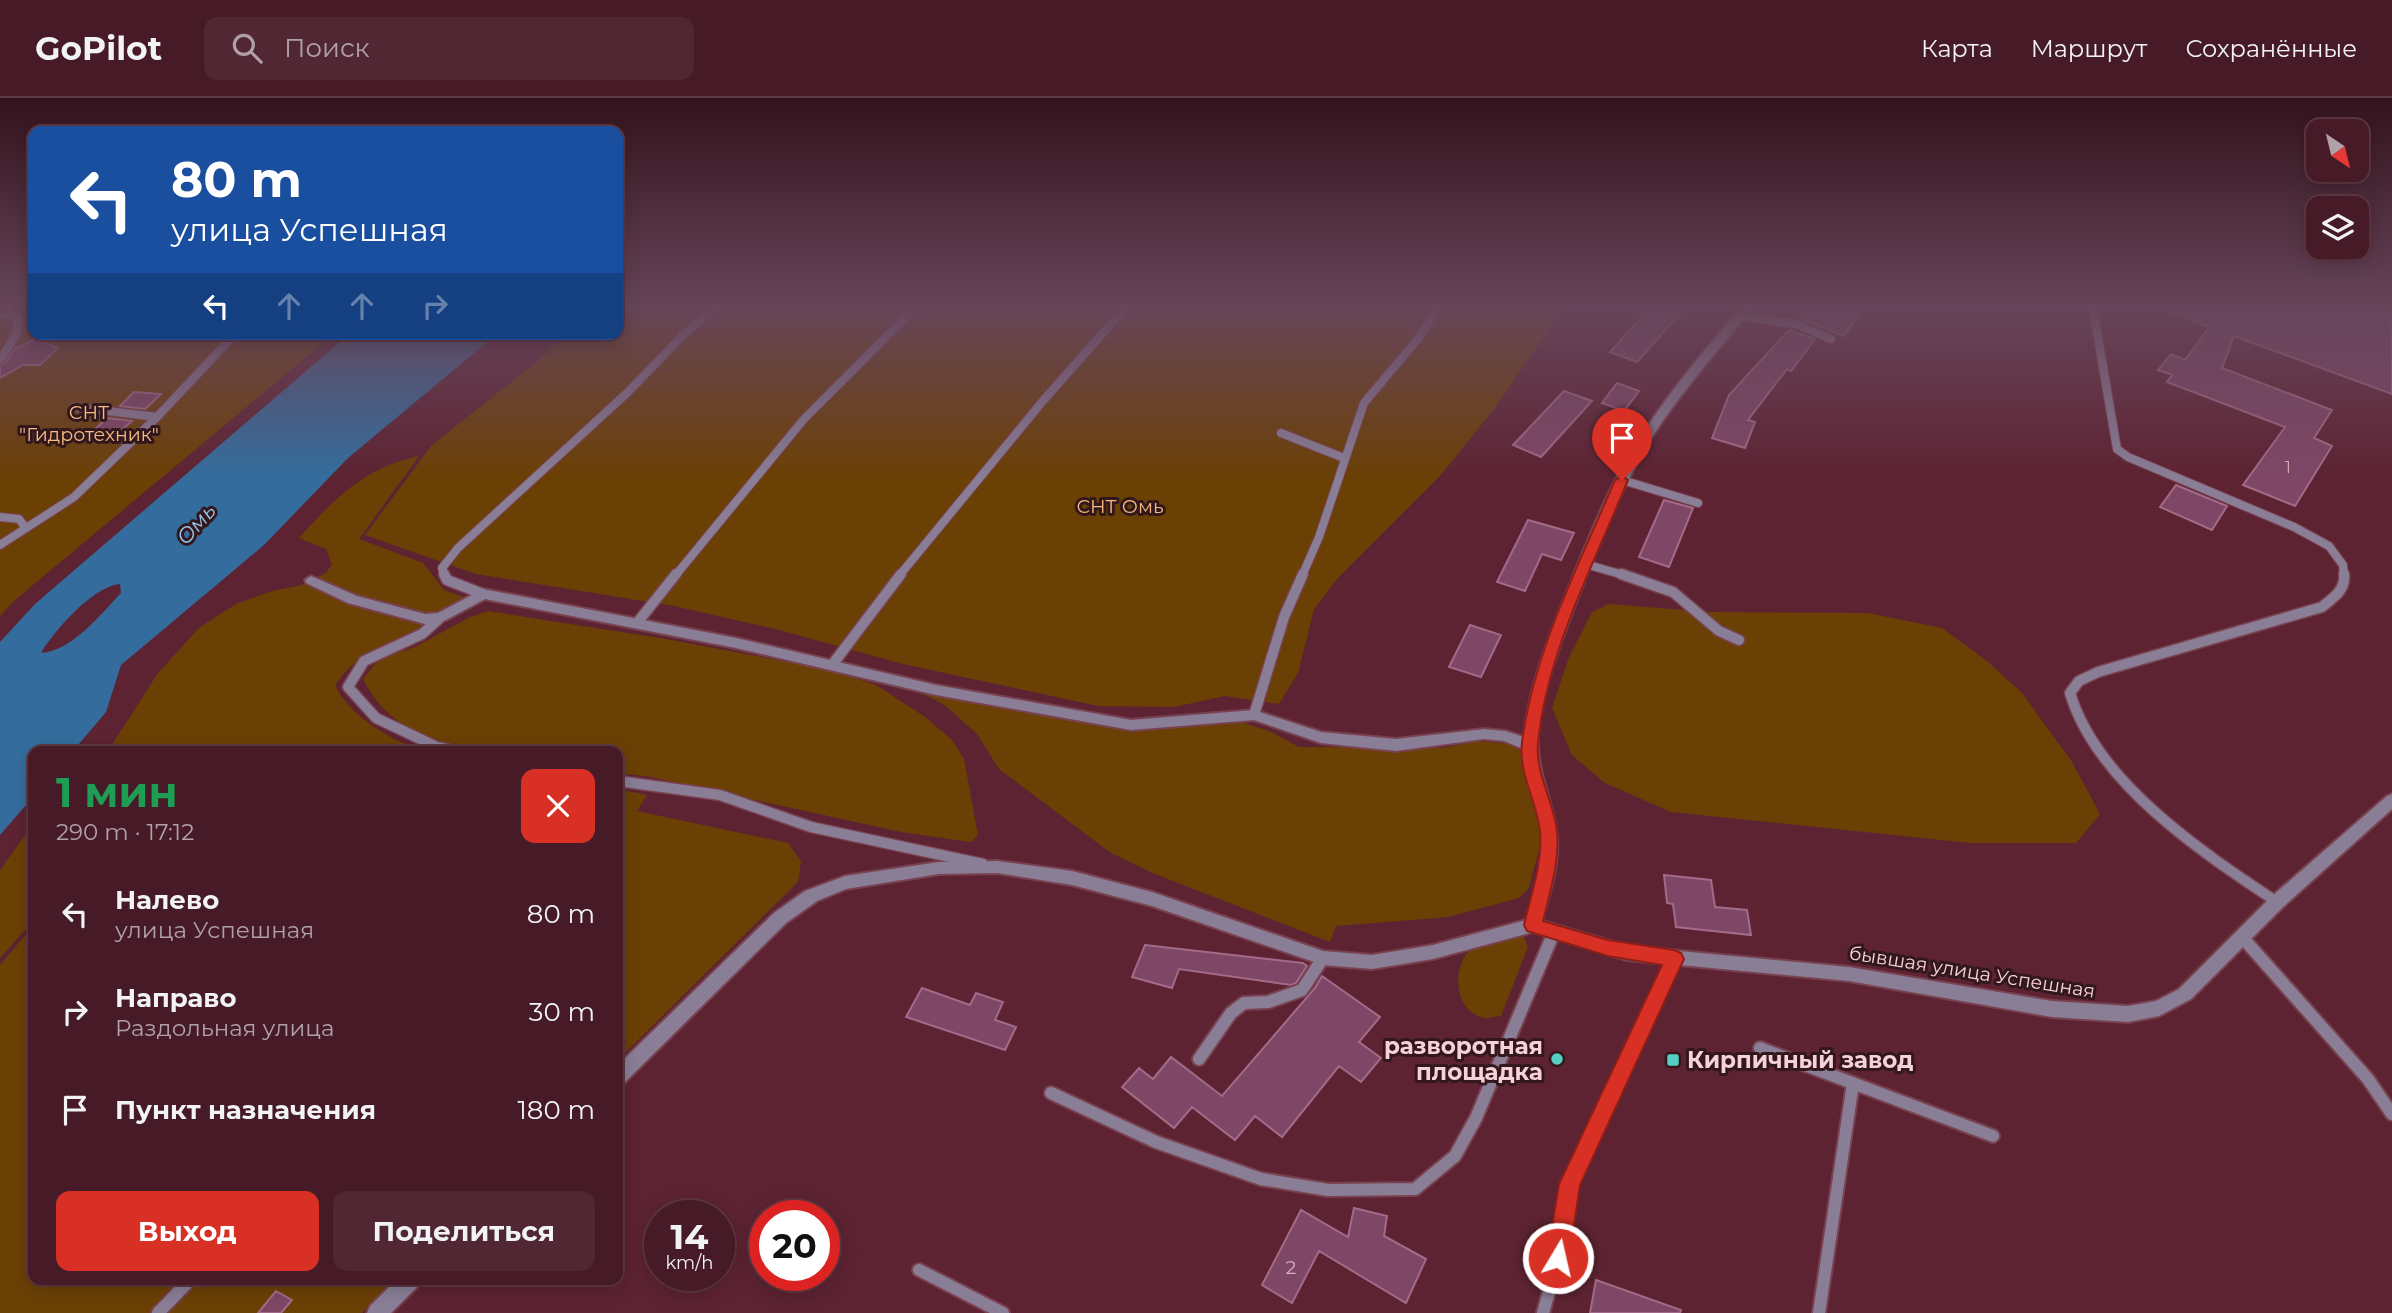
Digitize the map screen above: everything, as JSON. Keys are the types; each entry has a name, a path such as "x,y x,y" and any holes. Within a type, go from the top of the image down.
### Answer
{"street":[{"path":"623,1072 780,918 811,896 845,883 881,876 939,868 997,867 1072,877 1152,899 1323,958 1372,962 1433,952 1533,925 1549,854 1548,828 1536,791 1530,746 1538,698 1553,644 1622,480 1651,429 1698,365"},
{"path":"311,580 353,600 425,619 441,617 484,594 637,623 936,690 1132,725 1254,715 1321,737 1396,745 1484,734 1505,736 1530,746"},
{"name":"бывшая улица Успешная","path":"1533,925 1627,953 1849,974 2052,1009 2128,1014 2159,1008 2185,994 2277,902 2392,800"},
{"path":"377,1313 405,1285"}],"lane":[{"path":"0,545 74,497 157,417 206,365"},
{"path":"484,594 447,580 442,568 458,548 654,365"},
{"path":"637,623 791,433 854,365"},
{"path":"832,666 877,603 1075,365"},
{"path":"1254,715 1284,617 1319,537 1364,403 1396,365"},
{"path":"2102,365 2116,449 2128,457 2294,527 2329,546 2343,565 2345,582 2337,595 2322,607 2098,672 2079,681 2070,692 2072,708 2090,739 2143,796 2193,845 2277,902"},
{"path":"75,407 157,417"},
{"path":"1281,433 1344,458"},
{"path":"1622,480 1698,503"},
{"path":"0,517 19,519 25,527"},
{"path":"1585,565 1664,589 1683,598 1716,632 1739,640"},
{"path":"435,746 376,718 348,687 364,661 422,634 441,617"},
{"path":"623,782 720,795 811,827 997,867"},
{"path":"1051,1093 1156,1142 1261,1179 1328,1190 1415,1189 1455,1156 1476,1118 1554,932"},
{"path":"2242,937 2368,1079 2392,1114"},
{"path":"1199,1059 1231,1013 1244,1003 1268,1002 1302,990 1323,958"},
{"path":"1543,1313 1556,1267 1570,1184 1674,959"},
{"path":"1760,1048 1993,1136"},
{"path":"1819,1313 1853,1083"},
{"path":"919,1270 1003,1313"},
{"path":"158,1313 185,1285"}],"green space":[{"name":"СНТ \"Гидротехник\"","path":"0,365 297,365 15,600 0,616"},
{"name":"СНТ Омь","path":"533,365 1525,365 1494,409 1440,476 1337,579 1314,609 1298,673 1279,704 1225,696 1174,707 1098,706 903,664 779,630 674,606 476,574 365,535 431,446"},
{"path":"419,456 359,539 423,563 444,590 463,597 425,626 363,657 335,685 341,696 361,717 387,735 411,746 111,746 158,673 200,627 236,604 272,591 302,585 326,573 332,564 326,549 299,538 325,510 352,487 382,468"},
{"path":"1609,604 1709,612 1868,613 1942,628 1987,661 2022,693 2072,762 2100,814 2076,843 1970,843 1671,812 1605,783 1572,755 1552,708 1569,657 1592,612"},
{"path":"488,611 666,639 830,670 876,685 925,717 952,740 964,759 978,835 971,842 901,832 651,777 623,774 623,746 461,746 441,742 410,729 383,708 363,679 380,658 415,647 468,618"},
{"path":"914,689 1130,731 1244,723 1269,731 1299,747 1444,748 1475,741 1511,744 1522,752 1542,837 1529,888 1519,898 1448,917 1336,926 1330,942 1155,874 1111,853 999,769 977,734 946,706"},
{"path":"623,790 647,795 637,811 788,843 801,861 798,882 623,1055"},
{"path":"28,831 28,927 0,958 0,870"},
{"path":"28,932 28,1285 390,1285 362,1313 0,1313 0,965"},
{"path":"1515,934 1523,935 1528,947 1501,1016 1485,1018 1475,1014 1467,1008 1459,990 1458,979 1463,959 1478,944"}],"water":[{"name":"Омь","path":"313,365 460,365 348,458 264,545 121,665 106,712 77,746 28,746 28,803 0,835 0,642 35,604","holes":["120,584 121,593 95,621 64,646 41,653 75,611 98,593"]}],"building":[{"path":"0,365 40,365 23,365 0,378"},
{"path":"1757,365 1796,365 1791,371 1787,369 1748,420 1755,422 1745,448 1712,438 1729,395"},
{"path":"2162,365 2223,365 2222,368 2332,410 2314,438 2332,446 2295,506 2243,485 2285,427 2167,382 2172,375 2158,370"},
{"path":"2312,365 2392,365 2392,394"},
{"path":"1617,383 1639,391 1624,411 1602,403"},
{"path":"1564,391 1592,401 1541,457 1513,445"},
{"path":"134,392 161,394 145,409 120,406"},
{"path":"107,418 132,421 118,433 93,431"},
{"path":"2176,485 2227,506 2212,530 2160,507"},
{"path":"1664,500 1693,508 1669,567 1639,557"},
{"path":"1528,520 1574,533 1561,560 1542,554 1525,591 1497,582"},
{"path":"1470,625 1501,635 1481,677 1449,667"},
{"path":"1664,875 1711,880 1715,907 1747,910 1751,935 1676,927 1673,904 1667,903"},
{"path":"1145,945 1303,963 1307,966 1296,983 1291,985 1179,969 1172,988 1132,977"},
{"path":"1322,976 1380,1017 1359,1042 1381,1058 1361,1082 1339,1066 1282,1137 1255,1116 1235,1140 1192,1107 1174,1128 1122,1087 1139,1068 1153,1079 1171,1057 1222,1096 1315,988"},
{"path":"922,988 970,1005 976,993 1003,1002 995,1020 1016,1027 1005,1050 906,1017"},
{"path":"1354,1208 1387,1216 1384,1236 1426,1259 1406,1303 1319,1251 1292,1303 1262,1285 1301,1210 1348,1237"},
{"path":"1596,1280 1681,1310 1680,1313 1590,1313"},
{"path":"276,1291 292,1300 281,1313 258,1313"}],"place":[{"name":"разворотная площадка","path":"1557,1059"},
{"name":"Кирпичный завод","path":"1673,1060"}],"route":[{"path":"1558,1258 1570,1184 1674,959 1627,953 1589,944 1533,925 1549,854 1548,828 1536,791 1530,746 1538,698 1553,644 1622,480"}]}
